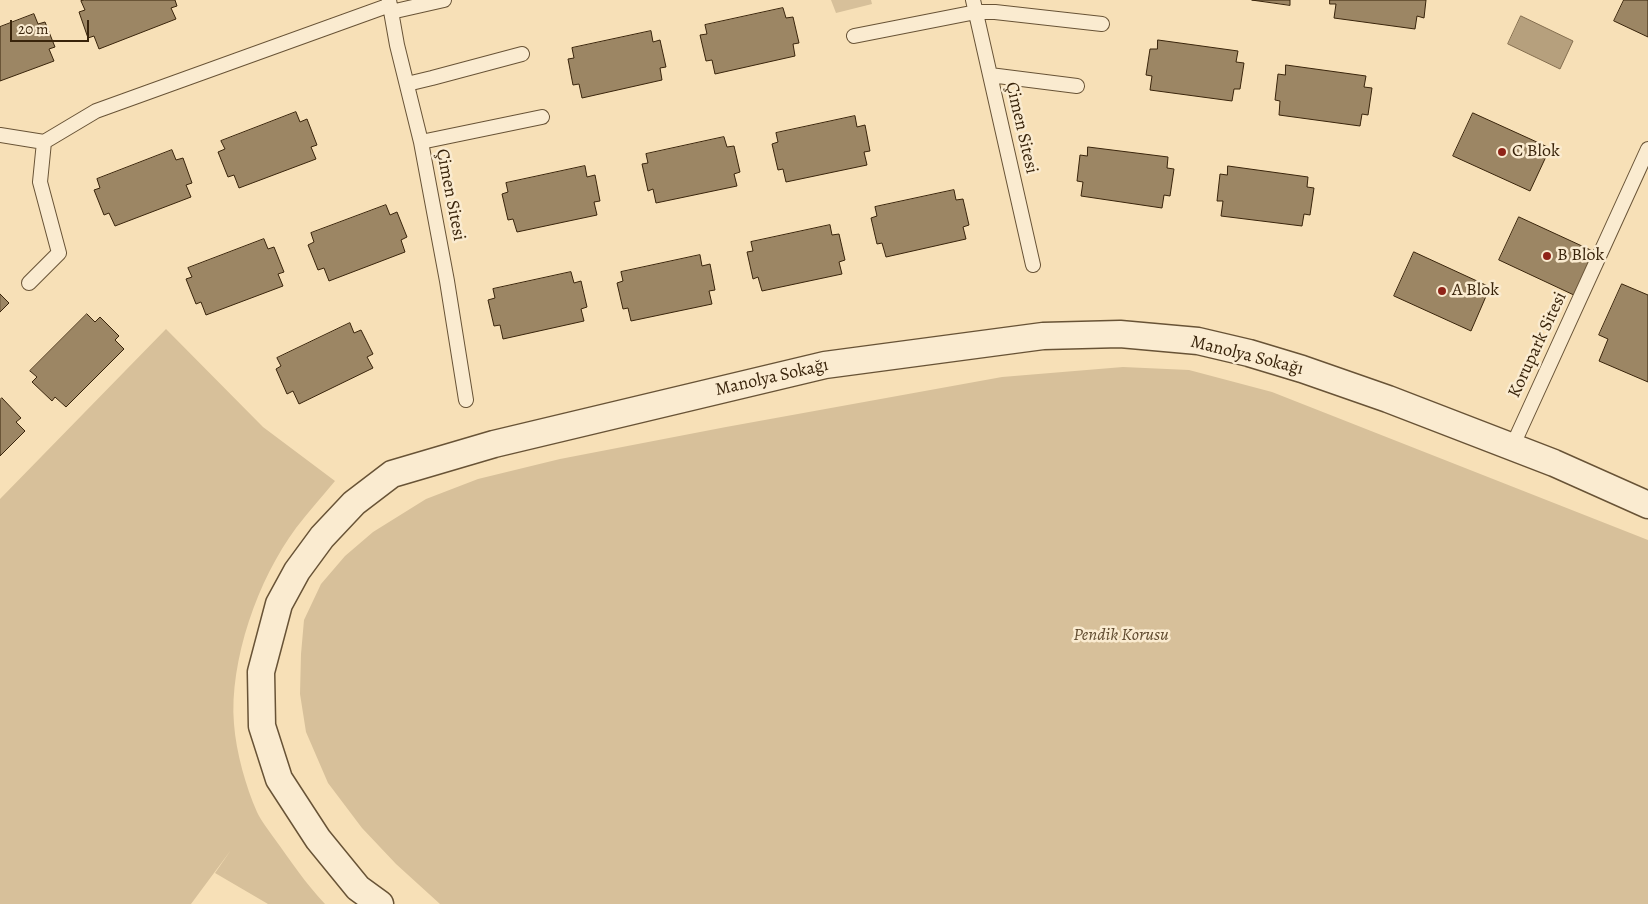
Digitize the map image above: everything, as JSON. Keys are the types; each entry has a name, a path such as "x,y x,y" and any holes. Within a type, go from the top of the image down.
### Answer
{"street":[{"name":"Manolya Sokağı","path":"380,904 358,888 324,846 279,779 262,726 260,672 279,604 297,572 322,537 354,503 392,474 494,444 825,365 1043,336 1120,334 1198,340 1249,353 1388,399 1554,463 1648,505"}],"lane":[{"path":"0,135 44,142 96,111 390,5 444,0"},
{"name":"Çimen Sitesi","path":"390,5 421,142 448,281 466,400"},
{"path":"854,36 974,6 994,12 1102,24"},
{"name":"Çimen Sitesi","path":"974,6 1034,265"},
{"path":"407,84 522,54"},
{"path":"990,75 1077,86"},
{"path":"421,142 542,117"},
{"path":"29,283 59,253 40,182 44,142"},
{"name":"Korupark Sitesi","path":"1512,447 1648,149"}],"green space":[{"path":"831,0 871,0 872,4 836,13"},
{"path":"166,329 263,427 335,481 305,516 282,548 258,596 241,648 234,700 234,724 239,758 245,781 257,812 298,872 325,904 268,904 215,873 231,850 191,904 0,904 0,499"},
{"name":"Pendik Korusu","path":"1123,367 1189,370 1272,392 1648,540 1648,904 440,904 396,864 362,828 328,783 306,732 300,694 304,620 321,584 345,556 373,532 426,499 478,479 560,459 726,427 1002,377"}],"shaded area":[{"path":"1521,16 1573,41 1560,69 1508,44"}],"building":[{"path":"175,0 177,6 171,8 176,19 99,49 94,36 88,38 79,12 85,10 81,1"},
{"path":"1252,0 1290,0 1290,5"},
{"path":"1330,0 1426,0 1424,18 1417,16 1415,29 1334,18 1336,4 1330,4"},
{"path":"1624,0 1648,0 1648,37 1614,21"},
{"path":"783,8 786,18 793,17 799,43 793,44 795,56 715,74 712,60 706,61 700,35 707,34 705,25"},
{"path":"34,14 38,24 45,22 55,47 49,49 54,61 0,81 0,27"},
{"path":"651,31 653,42 660,40 666,67 660,68 662,80 582,98 579,84 573,85 568,59 574,58 572,48"},
{"path":"1158,40 1238,51 1236,62 1244,63 1240,89 1234,89 1232,101 1150,90 1152,76 1146,75 1150,49 1157,49"},
{"path":"1286,65 1366,76 1364,87 1372,88 1368,115 1362,114 1360,126 1279,115 1280,101 1275,100 1278,74 1285,75"},
{"path":"296,112 300,122 307,119 317,145 311,147 316,159 239,188 234,175 228,177 218,152 225,149 221,141"},
{"name":"C Blok","path":"1473,113 1550,148 1530,191 1453,156"},
{"path":"855,116 857,127 865,125 870,151 864,152 867,165 786,182 783,169 778,170 772,144 778,142 776,133"},
{"path":"724,137 727,147 734,146 740,172 734,174 737,186 656,203 653,189 648,191 642,164 648,163 646,154"},
{"path":"1088,147 1168,157 1167,168 1174,169 1170,196 1164,195 1162,208 1081,196 1083,182 1077,181 1080,155 1087,156"},
{"path":"172,150 176,160 183,158 192,183 186,185 191,197 115,226 109,213 104,215 94,190 100,188 97,179"},
{"path":"585,166 587,177 595,175 600,201 594,202 597,215 517,232 513,219 508,220 502,194 508,192 506,183"},
{"path":"1228,166 1308,177 1307,187 1314,188 1310,215 1304,214 1302,226 1221,216 1223,201 1217,201 1220,174 1227,175"},
{"path":"954,190 956,200 963,199 969,225 963,227 966,239 886,257 882,243 877,244 871,218 877,216 875,207"},
{"path":"386,205 390,215 397,212 407,237 401,240 405,252 329,281 324,268 318,270 308,245 314,242 311,233"},
{"name":"B Blok","path":"1519,217 1595,252 1576,296 1499,260"},
{"path":"830,225 832,235 839,234 845,260 839,262 842,274 762,291 758,277 753,279 747,252 753,251 751,242"},
{"path":"264,239 268,249 274,247 284,272 278,274 283,286 206,315 201,302 196,304 186,279 192,277 188,268"},
{"name":"A Blok","path":"1414,252 1490,287 1471,331 1394,296"},
{"path":"700,255 702,266 710,264 715,290 709,291 712,304 631,321 628,308 623,309 617,283 623,281 621,272"},
{"path":"571,272 574,283 581,281 587,307 581,309 584,321 503,339 500,325 494,326 488,300 495,298 493,289"},
{"path":"1622,284 1648,295 1648,382 1599,361 1608,339 1599,335"},
{"path":"0,294 9,303 0,312"},
{"path":"87,314 95,322 100,317 119,336 115,340 124,349 66,407 55,397 52,401 32,382 37,377 30,371"},
{"path":"350,323 354,333 361,330 373,354 367,357 373,368 299,404 293,391 287,394 276,369 281,366 277,358"},
{"path":"2,398 21,418 16,422 25,431 0,456 0,400"}],"place":[{"name":"C Blok","path":"1502,152"},
{"name":"B Blok","path":"1547,256"},
{"name":"A Blok","path":"1442,291"}]}
